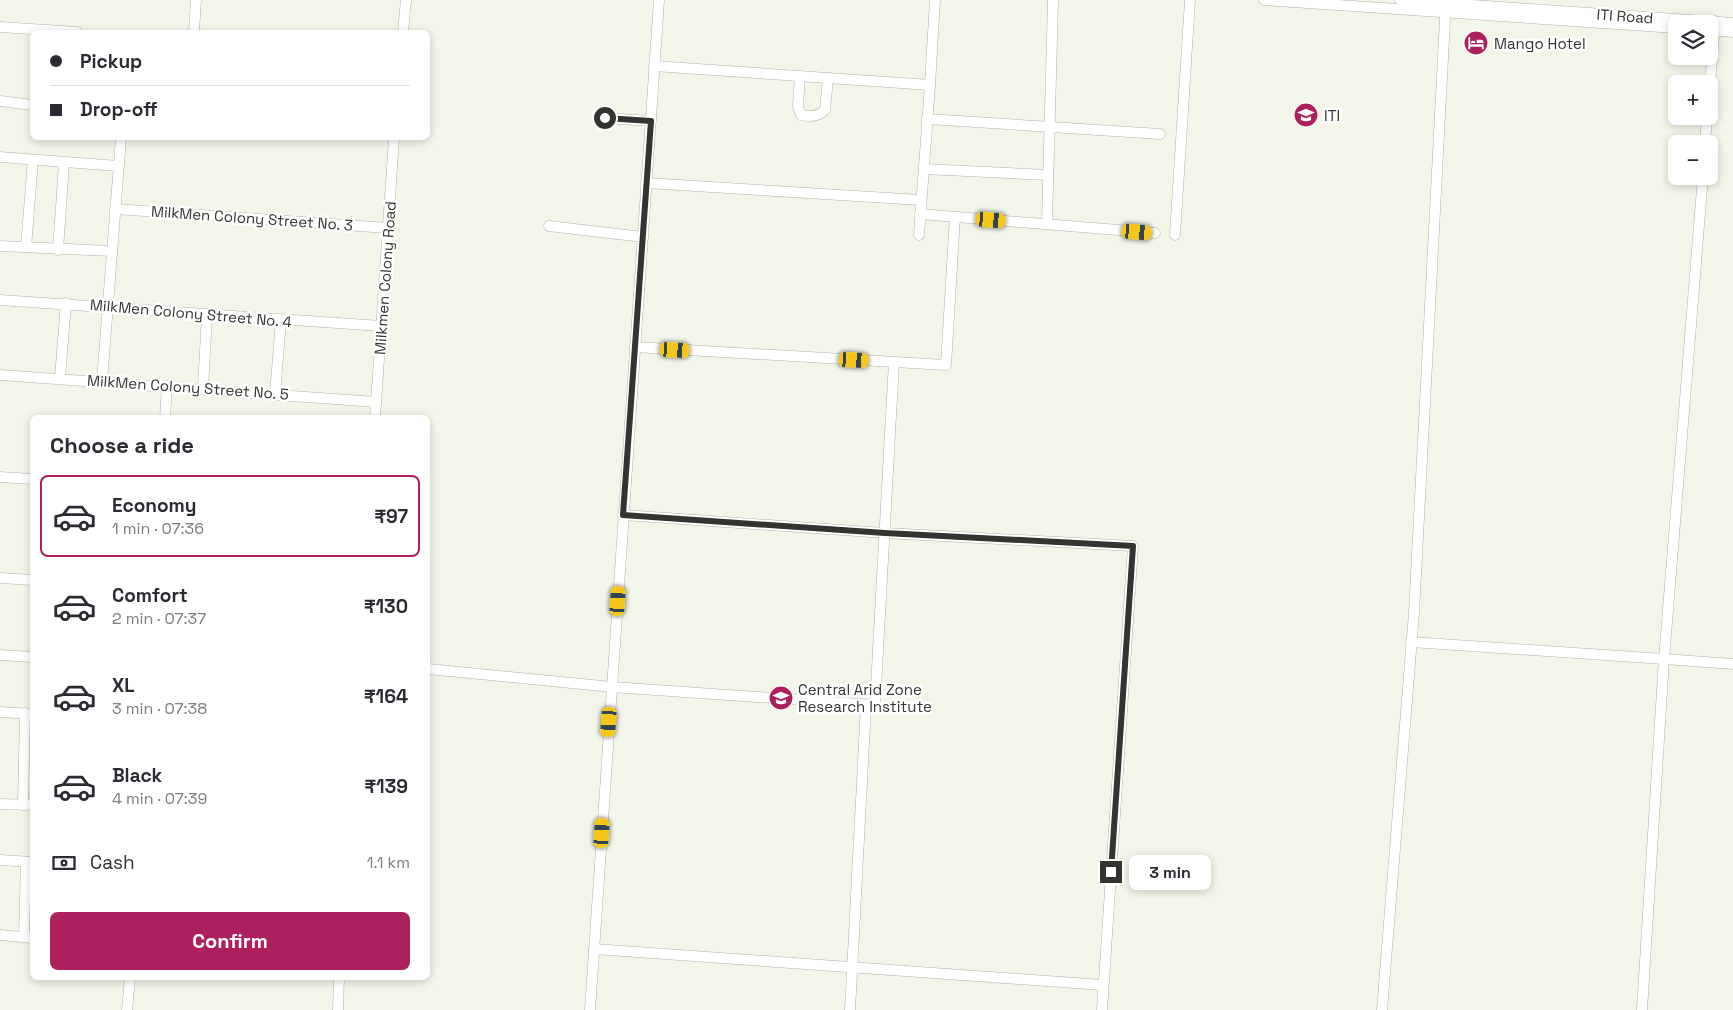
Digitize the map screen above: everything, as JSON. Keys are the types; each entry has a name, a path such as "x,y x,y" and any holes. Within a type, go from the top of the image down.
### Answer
{"street":[{"path":"194,30 196,0"},
{"path":"403,30 406,0"},
{"path":"590,1010 659,0"},
{"path":"919,235 935,0"},
{"path":"1047,224 1053,0"},
{"path":"1175,235 1190,0"},
{"name":"ITI Road","path":"1264,0 1446,6 1458,2 1668,23"},
{"name":"ITI Road","path":"1400,0 1446,6"},
{"path":"1382,1010 1411,642 1446,6 1668,27"},
{"name":"ITI Road","path":"1718,26 1733,23"},
{"path":"0,27 46,30"},
{"path":"1718,28 1733,32"},
{"path":"654,66 930,85"},
{"path":"800,76 798,106 801,115 806,116 816,116 825,110 828,78"},
{"path":"0,101 30,104"},
{"path":"605,118 651,121"},
{"path":"927,119 1160,134"},
{"path":"102,381 121,140"},
{"name":"Milkmen Colony Road","path":"375,415 394,140"},
{"path":"0,157 64,164 118,166"},
{"path":"26,247 33,160"},
{"path":"58,250 64,164"},
{"path":"924,169 1048,176"},
{"path":"646,183 921,200"},
{"path":"1642,1010 1664,659 1702,185"},
{"name":"MilkMen Colony Street No. 3","path":"116,209 388,228"},
{"path":"920,214 1155,233"},
{"path":"635,347 946,365 956,217"},
{"path":"549,226 642,237"},
{"path":"0,246 112,251"},
{"name":"MilkMen Colony Street No. 4","path":"0,300 109,306 281,321 381,326"},
{"path":"60,378 66,304"},
{"path":"203,388 207,314"},
{"path":"275,394 281,321"},
{"path":"430,670 612,687 876,705 894,362"},
{"name":"MilkMen Colony Street No. 5","path":"0,375 203,388 376,402"},
{"path":"165,415 167,386"},
{"path":"0,477 30,479"},
{"path":"623,515 885,533 1133,546 1102,1010"},
{"path":"0,578 30,580"},
{"path":"1411,642 1733,664"},
{"path":"0,655 30,657"},
{"path":"850,1010 854,967 866,705"},
{"path":"0,712 29,713 28,805 0,804"},
{"path":"0,860 29,862 28,937 0,935"},
{"path":"594,949 1103,985"},
{"path":"127,1010 130,980"},
{"path":"338,1010 340,980"}],"place":[{"name":"Mango Hotel","path":"1476,43"},
{"name":"ITI","path":"1306,115"},
{"name":"Central Arid Zone Research Institute","path":"781,698"}],"route":[{"path":"605,118 651,121 623,515 885,533 1133,546 1111,872"}]}
